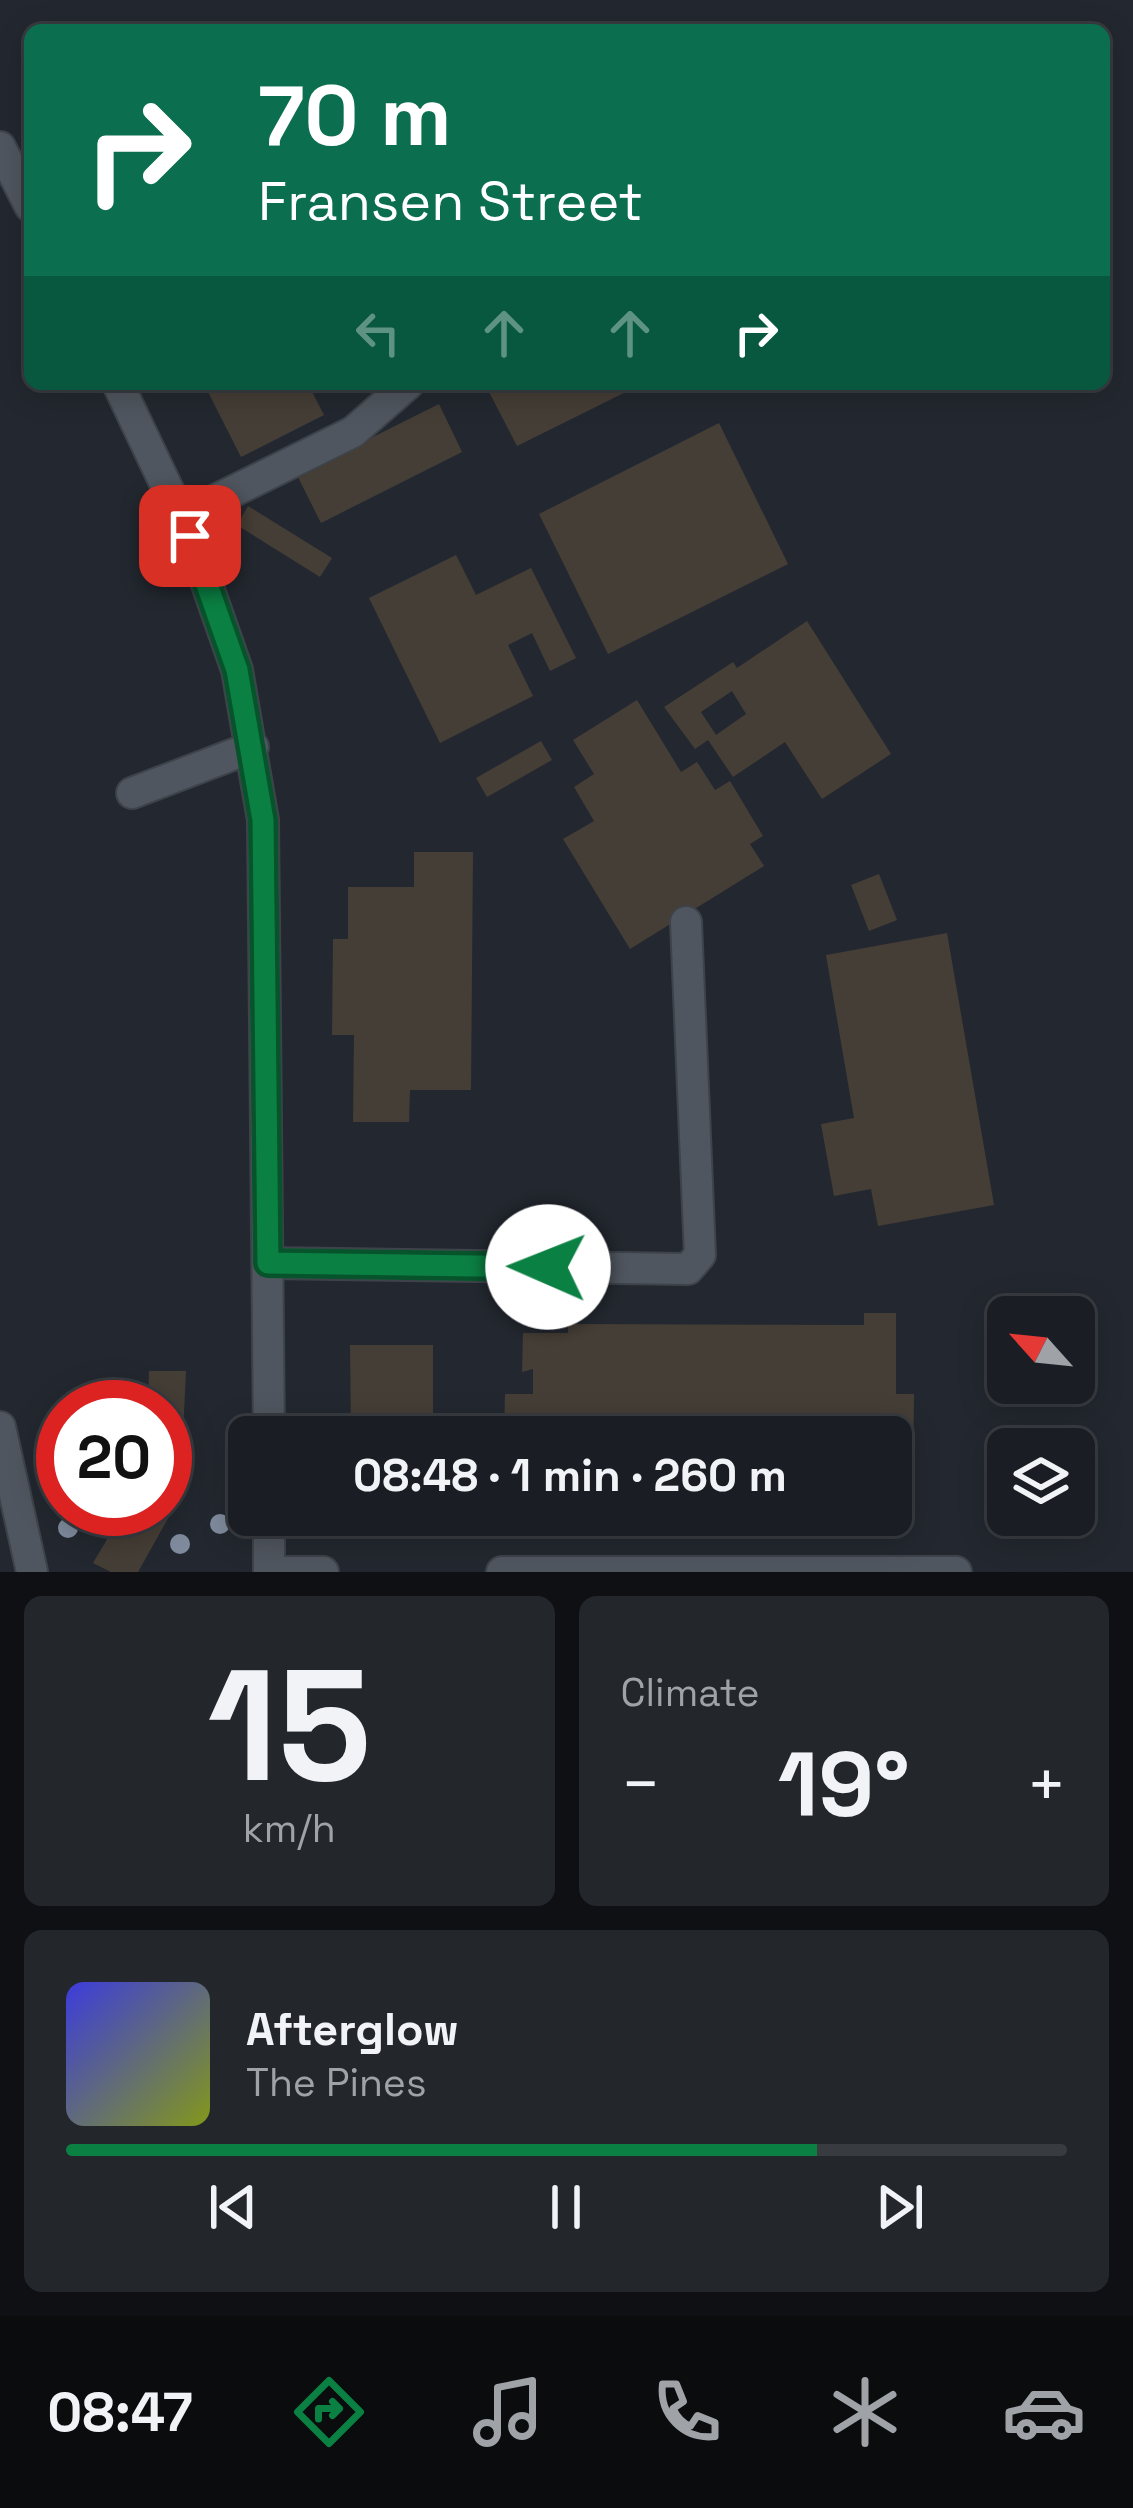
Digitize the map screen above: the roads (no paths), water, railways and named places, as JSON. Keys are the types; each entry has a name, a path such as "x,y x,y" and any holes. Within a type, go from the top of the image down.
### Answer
{"street":[{"path":"0,147 24,194"},
{"path":"121,390 181,517 237,670 253,747 263,820 268,1416"},
{"path":"181,517 352,432 401,390"},
{"path":"132,793 253,747"},
{"path":"268,1263 688,1269 700,1256 686,922"},
{"path":"0,1427 32,1572"},
{"path":"269,1536 269,1572 323,1572"},
{"path":"502,1572 956,1572"}]}
